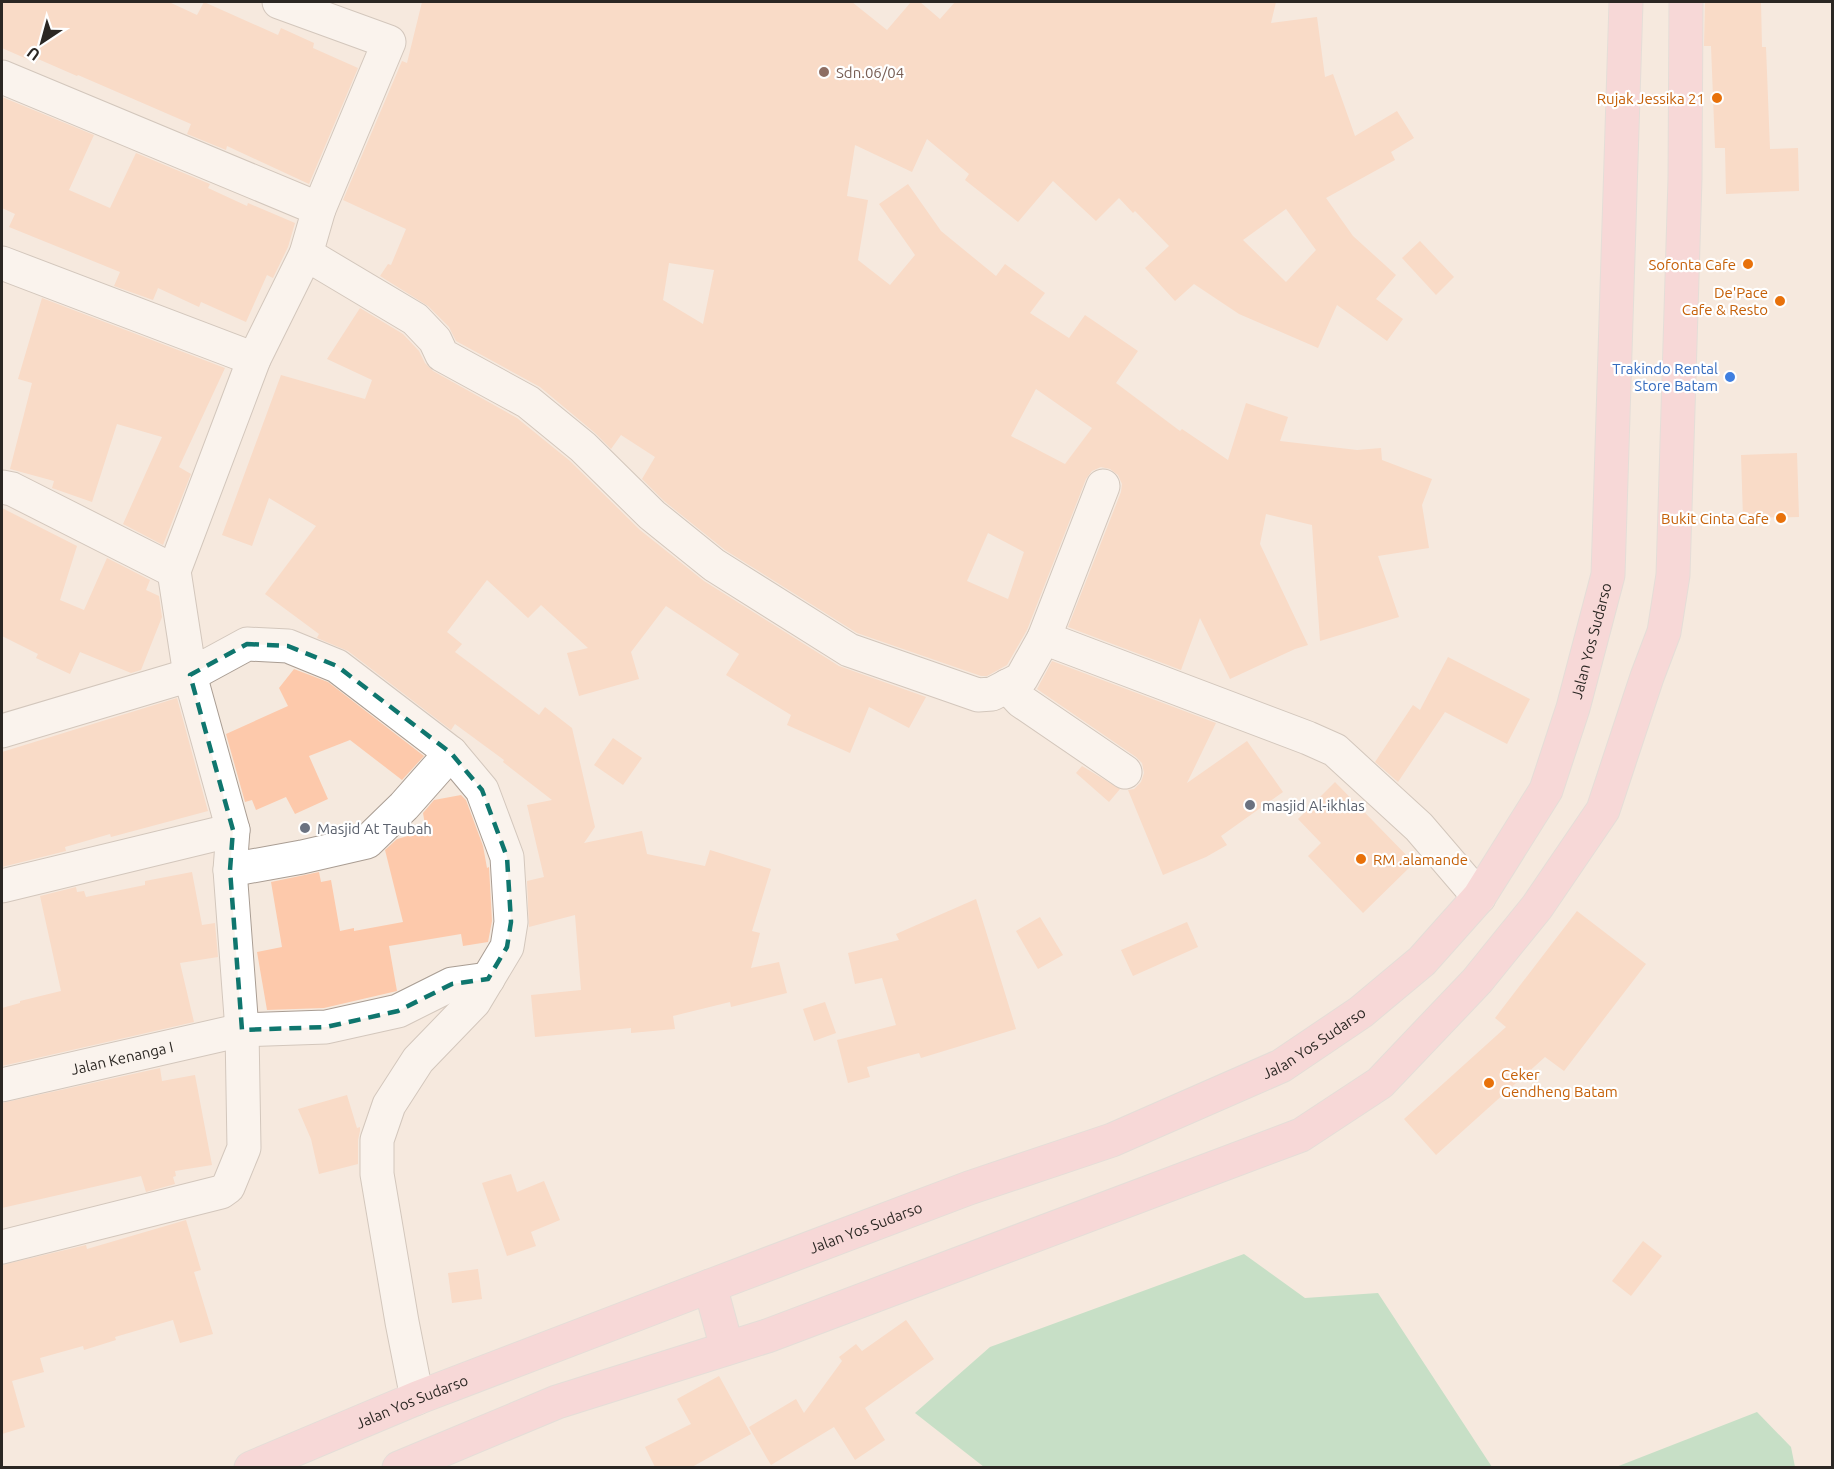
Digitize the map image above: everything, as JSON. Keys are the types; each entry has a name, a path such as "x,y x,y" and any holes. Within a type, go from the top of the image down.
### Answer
{"main road":[{"name":"Jalan Yos Sudarso","path":"250,1467 417,1398 710,1286 969,1188 1112,1140 1281,1066 1361,1012 1422,961 1479,897 1546,790 1573,708 1608,575 1626,2"},
{"path":"399,1467 557,1402 778,1332 1301,1135 1380,1083 1478,981 1537,907 1603,810 1664,632 1673,575 1685,179 1686,2"},
{"path":"710,1286 727,1348"}],"street":[{"path":"2,1247 221,1192 228,1187 244,1148 242,1030 230,870 233,830 190,675 174,571 254,359 306,254 319,209 389,42 279,2"},
{"path":"2,77 319,209"},
{"path":"306,254 415,319 435,340 442,355 528,402 583,447 652,515 714,565 849,650 978,695 992,694 1021,679 1044,638 1103,486"},
{"path":"2,263 254,359"},
{"path":"2,487 12,489 174,571"},
{"path":"1044,638 1335,750 1419,827 1479,897"},
{"path":"2,732 190,675 247,644 288,646 337,666 451,753 482,790 507,857 511,922 507,947 474,1002 418,1060 389,1105 377,1140 377,1174 417,1398"},
{"path":"1007,686 1020,701 1125,772"},
{"path":"230,870 367,842 404,806 451,753"},
{"path":"2,886 233,830"},
{"name":"Jalan Kenanga I","path":"2,1085 242,1030 326,1027 398,1011 452,984 488,979"}],"highlighted area":[{"path":"247,644 288,646 337,666 451,753 482,790 507,857 511,922 507,947 488,979 452,984 398,1011 326,1027 242,1030 230,870 233,830 190,675"}],"green space":[{"path":"1244,1254 1305,1298 1378,1293 1492,1467 984,1467 915,1413 990,1347"},
{"path":"1757,1412 1791,1447 1795,1467 1616,1467"}],"building":[{"path":"2,2 169,2 197,15 204,2 278,35 281,28 314,43 313,48 358,68 309,184 227,146 226,150 187,134 191,124 78,75 38,59 36,63 2,48"},
{"path":"422,2 852,2 887,30 911,2 920,2 940,19 955,2 1276,2 1271,23 1317,17 1325,77 1333,74 1355,136 1397,111 1414,138 1391,152 1395,160 1326,198 1353,236 1396,275 1376,299 1403,319 1387,341 1337,305 1318,348 1239,314 1194,284 1175,301 1145,268 1169,246 1119,198 1096,221 1053,181 1018,222 965,180 969,174 927,139 912,172 855,145 847,196 868,200 858,260 890,285 915,255 879,204 908,184 941,231 996,276 1005,264 1045,293 1030,313 1069,338 1085,315 1138,351 1116,383 1180,431 1182,429 1228,460 1246,403 1288,417 1280,441 1357,450 1381,448 1382,460 1432,479 1422,505 1429,548 1378,556 1399,617 1320,641 1312,525 1266,514 1260,544 1308,645 1230,679 1200,618 1181,670 1068,627 1121,492 1122,484 1118,475 1110,469 1101,467 1092,471 1086,479 1027,630 1007,665 987,676 981,676 857,633 725,550 664,501 642,479 655,457 621,435 611,449 540,387 456,341 449,327 428,306 380,276 388,264 391,265 406,229 343,200 402,61 407,63","holes":["1286,209 1316,250 1286,282 1243,240","669,263 714,270 703,324 663,300","1036,389 1092,428 1065,464 1011,436","988,533 1024,552 1008,599 967,581"]},
{"path":"1705,2 1761,2 1762,47 1766,47 1770,149 1798,148 1799,191 1726,194 1725,148 1715,148 1711,46 1704,46"},
{"path":"2,97 94,135 69,190 110,208 136,153 210,184 208,188 247,206 248,203 295,223 288,247 273,278 267,275 246,322 201,302 199,307 158,288 153,300 114,286 120,272 9,227 15,214 2,208"},
{"path":"1420,241 1454,277 1436,295 1402,258"},
{"path":"42,298 225,368 179,467 191,474 163,545 123,524 162,437 117,424 92,502 52,488 54,481 10,469 32,383 18,379"},
{"path":"360,308 403,334 433,371 517,418 570,461 640,530 704,581 839,666 926,697 909,728 869,707 850,753 787,725 791,715 726,675 739,654 666,606 631,652 639,679 579,696 567,653 588,648 541,605 528,618 487,580 447,632 462,644 455,652 539,715 545,707 572,728 595,827 584,843 642,831 647,854 705,866 710,850 771,869 752,931 760,933 751,968 779,962 787,993 731,1007 730,1002 673,1016 675,1029 631,1033 631,1028 535,1037 531,995 581,990 575,915 529,927 527,881 544,877 527,805 552,800 503,762 504,760 455,724 451,730 348,651 317,638 319,634 265,594 316,526 269,498 252,546 222,535 281,375 365,399 372,380 327,359"},
{"path":"1797,453 1799,517 1743,518 1741,455"},
{"path":"2,508 77,546 60,600 84,610 107,558 150,580 146,590 159,596 162,617 141,670 131,673 80,652 70,674 36,658 38,654 2,636"},
{"path":"1448,657 1530,699 1507,744 1445,712 1398,782 1375,762 1413,705 1420,710"},
{"path":"1052,661 1216,723 1187,783 1247,741 1283,792 1221,836 1227,845 1206,857 1163,875 1128,790 1134,789 1141,782 1144,773 1142,763 1037,689"},
{"path":"294,669 328,682 424,756 402,780 350,740 309,756 328,799 295,814 286,797 256,810 252,800 245,802 226,734 288,706 279,688"},
{"path":"177,698 208,811 111,837 110,834 65,847 66,851 2,867 2,752"},
{"path":"613,738 642,758 623,785 594,765"},
{"path":"1082,766 1120,789 1109,802 1076,773"},
{"name":"RM .alamande","path":"1335,782 1414,863 1363,913 1308,856 1321,843 1298,819"},
{"path":"461,795 466,800 483,846 487,868 489,867 492,921 488,942 463,946 461,934 389,946 397,991 324,1008 267,1010 257,952 282,947 271,882 319,872 321,882 331,880 340,931 354,928 354,931 403,922 385,850 397,839 426,831 423,813 434,800"},
{"path":"192,872 202,925 215,923 218,957 180,963 194,1022 2,1066 2,1008 61,991 40,896 76,887 77,892 84,891 86,897 145,885 145,881"},
{"path":"976,899 1016,1029 921,1058 919,1053 867,1067 870,1077 848,1083 837,1040 896,1025 882,978 855,984 848,953 899,940 896,934"},
{"path":"1577,911 1646,964 1564,1071 1545,1057 1436,1155 1404,1119 1506,1027 1495,1018"},
{"path":"1040,917 1063,955 1038,969 1016,931"},
{"path":"1187,922 1198,947 1133,976 1121,950"},
{"path":"825,1002 836,1033 814,1041 803,1009"},
{"path":"160,1068 162,1081 195,1075 212,1165 175,1171 176,1176 173,1177 175,1184 146,1192 141,1176 2,1208 2,1103"},
{"path":"347,1095 357,1128 360,1127 358,1164 319,1174 311,1139 298,1109"},
{"path":"511,1174 517,1192 544,1181 560,1220 531,1232 536,1246 507,1256 482,1183"},
{"path":"186,1220 201,1270 194,1272 213,1334 180,1343 173,1320 115,1337 116,1340 84,1350 83,1346 40,1358 44,1372 12,1381 25,1427 2,1434 2,1265 86,1245 87,1249"},
{"path":"1643,1241 1662,1256 1631,1296 1612,1281"},
{"path":"478,1269 482,1299 452,1303 448,1273"},
{"path":"906,1320 934,1359 865,1408 885,1440 855,1460 834,1427 771,1465 749,1427 796,1399 804,1413 842,1361 839,1357 856,1344 862,1351"},
{"path":"719,1376 751,1434 692,1467 655,1467 645,1447 691,1424 677,1399"}],"place":[{"name":"Sdn.06/04","path":"824,72"},
{"name":"Rujak Jessika 21","path":"1717,98"},
{"name":"Sofonta Cafe","path":"1748,264"},
{"name":"De'Pace Cafe & Resto","path":"1780,301"},
{"name":"Trakindo Rental Store Batam","path":"1730,377"},
{"name":"Bukit Cinta Cafe","path":"1781,518"},
{"name":"masjid Al-ikhlas","path":"1250,805"},
{"name":"Masjid At Taubah","path":"305,828"},
{"name":"RM .alamande","path":"1361,859"},
{"name":"Ceker Gendheng Batam","path":"1489,1083"}]}
